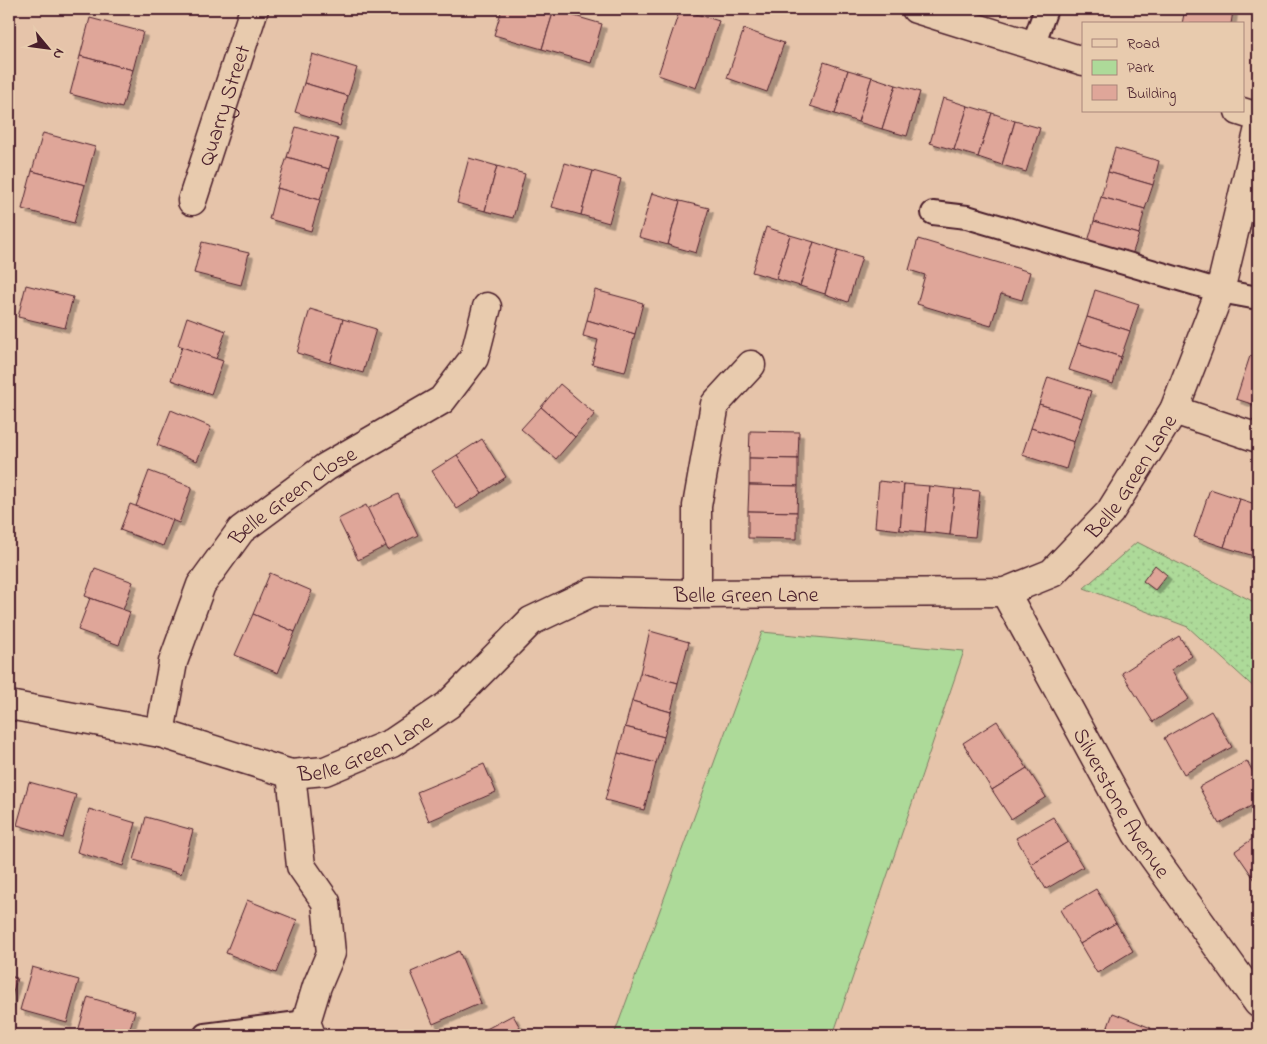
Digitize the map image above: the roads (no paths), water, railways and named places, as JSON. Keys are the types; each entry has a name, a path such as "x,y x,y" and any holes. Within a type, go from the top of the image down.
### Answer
{"street":[{"name":"Quarry Street","path":"192,201 254,9"},
{"path":"916,9 1082,62"},
{"path":"1242,112 1258,118"},
{"name":"Belle Green Lane","path":"9,705 160,733 291,774 325,771 392,743 448,705 531,621 592,592 697,594 1004,592 1052,573 1110,512 1174,410 1220,291 1258,132"},
{"name":"Belle Green Close","path":"160,733 173,662 201,585 242,530 326,467 442,400 474,358 487,307"},
{"path":"697,594 697,506 715,404 751,365"},
{"path":"1174,410 1258,438"},
{"name":"Silverstone Avenue","path":"1004,592 1137,834 1258,1003"},
{"path":"291,774 301,866 326,902 332,953 317,986 308,1028"}],"lane":[{"path":"1033,45 1046,9"},
{"path":"933,212 967,217 1220,291 1258,298"},
{"path":"204,1035 308,1028"}]}
